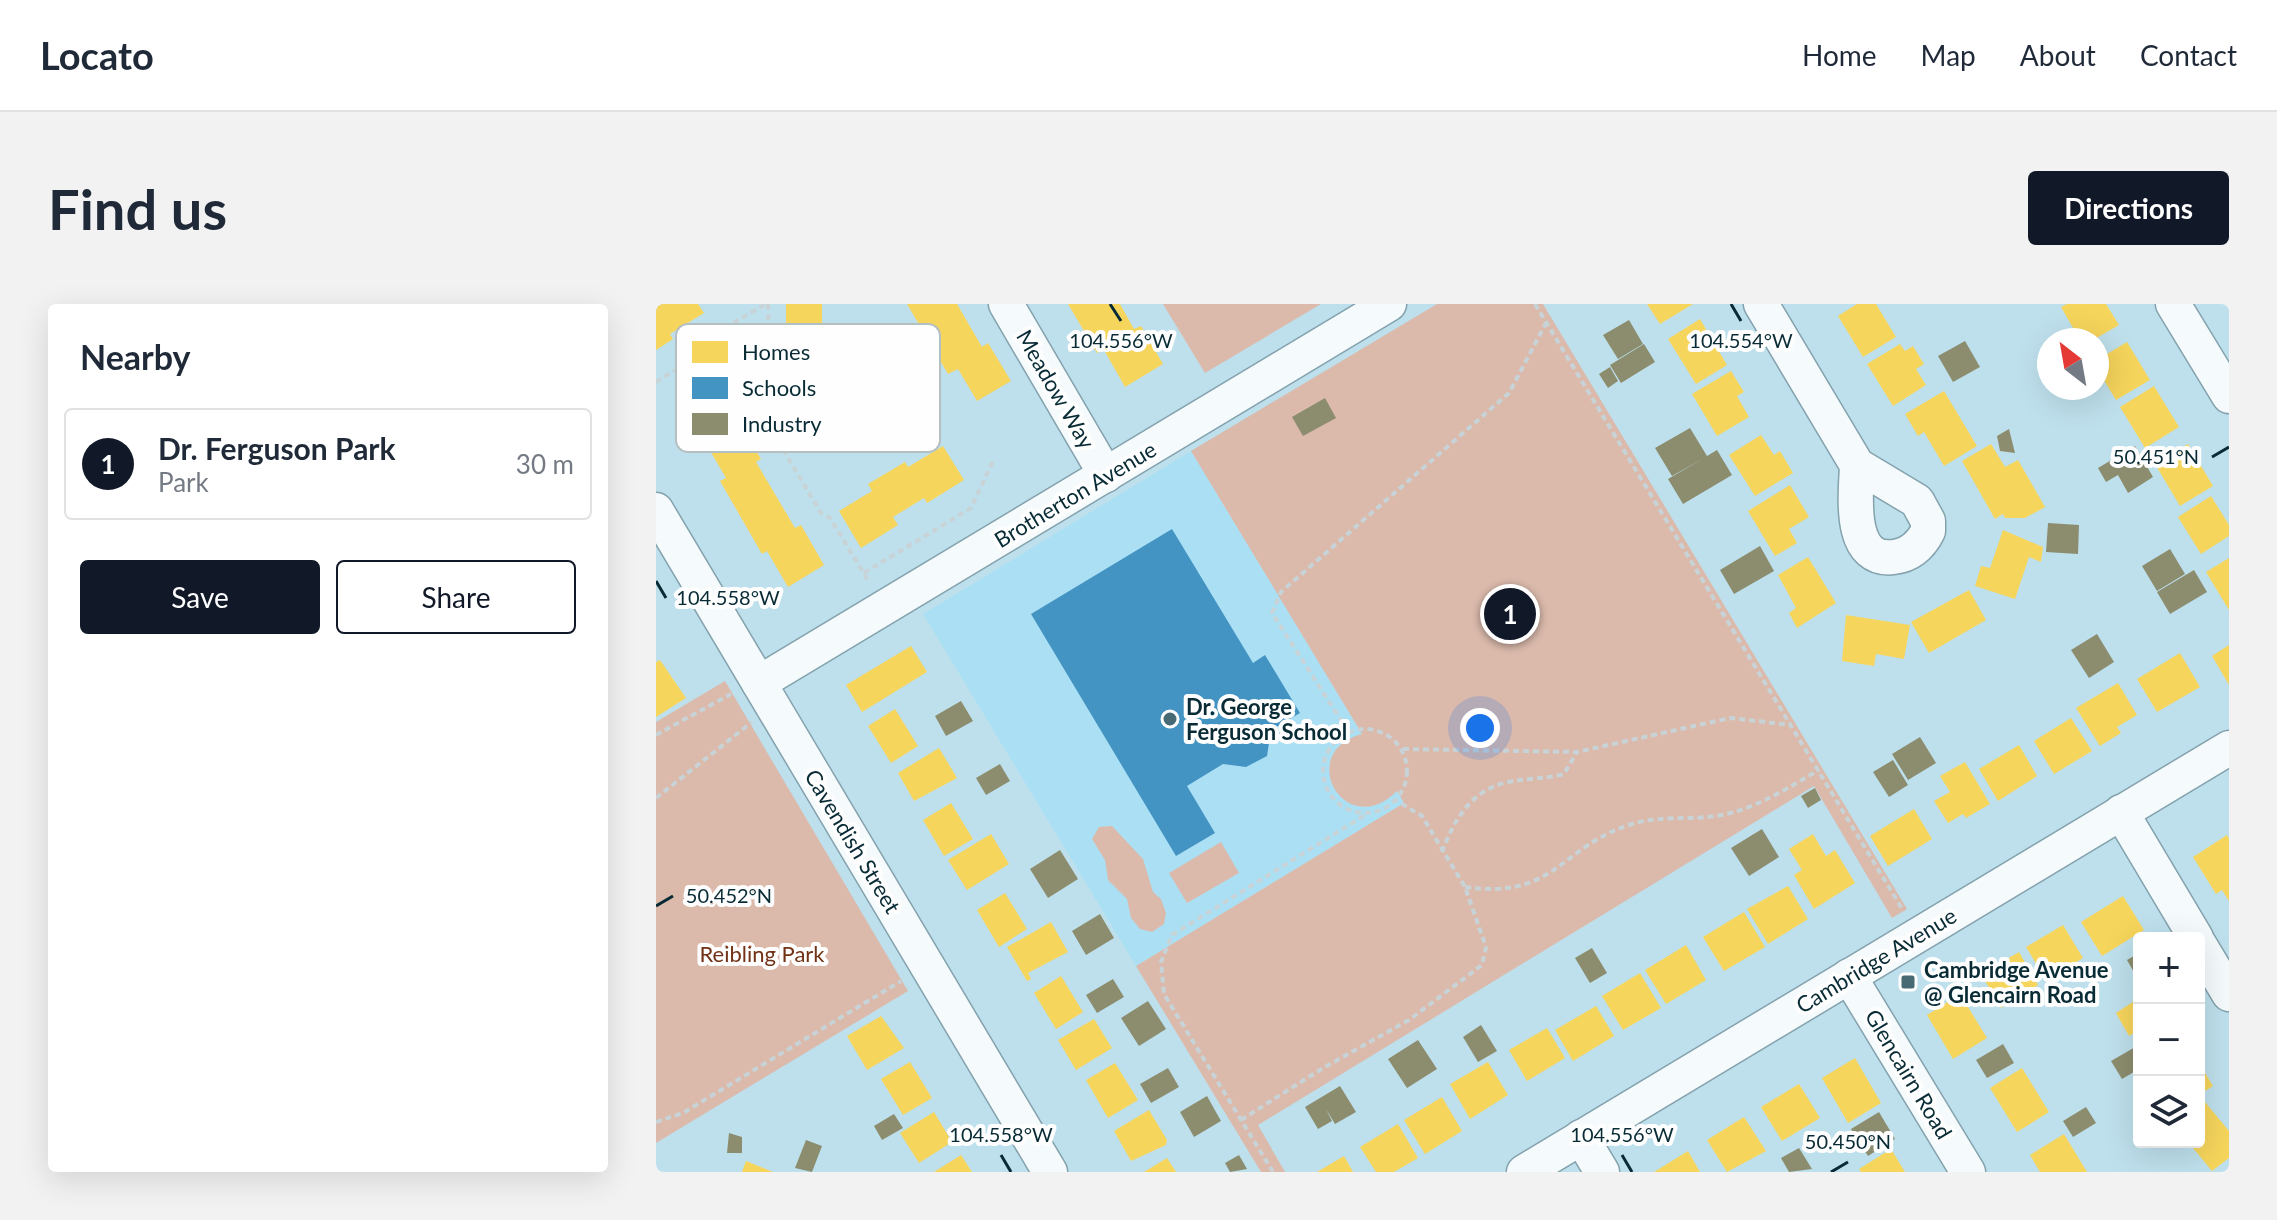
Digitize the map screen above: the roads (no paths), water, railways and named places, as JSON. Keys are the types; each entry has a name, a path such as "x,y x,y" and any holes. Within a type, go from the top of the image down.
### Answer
{"street":[{"name":"Meadow Way","path":"1006,304 1106,475"},
{"name":"Brotherton Avenue","path":"758,681 885,608 1389,304"},
{"path":"1761,304 1857,465"},
{"path":"2173,304 2229,396"},
{"name":"Cavendish Street","path":"656,510 1050,1172"},
{"name":"Cambridge Avenue","path":"1524,1172 2229,748"},
{"path":"2121,812 2192,932"},
{"path":"2205,954 2229,994"},
{"name":"Glencairn Road","path":"1849,976 1968,1172"},
{"path":"1581,1137 1602,1172"}],"place":[{"name":"Dr. Ferguson Park","path":"1510,614"},
{"name":"Dr. George Ferguson School","path":"1170,719"},
{"name":"Cambridge Avenue @ Glencairn Road","path":"1908,982"}],"park label":[{"name":"Reibling Park","path":"762,953"}]}
